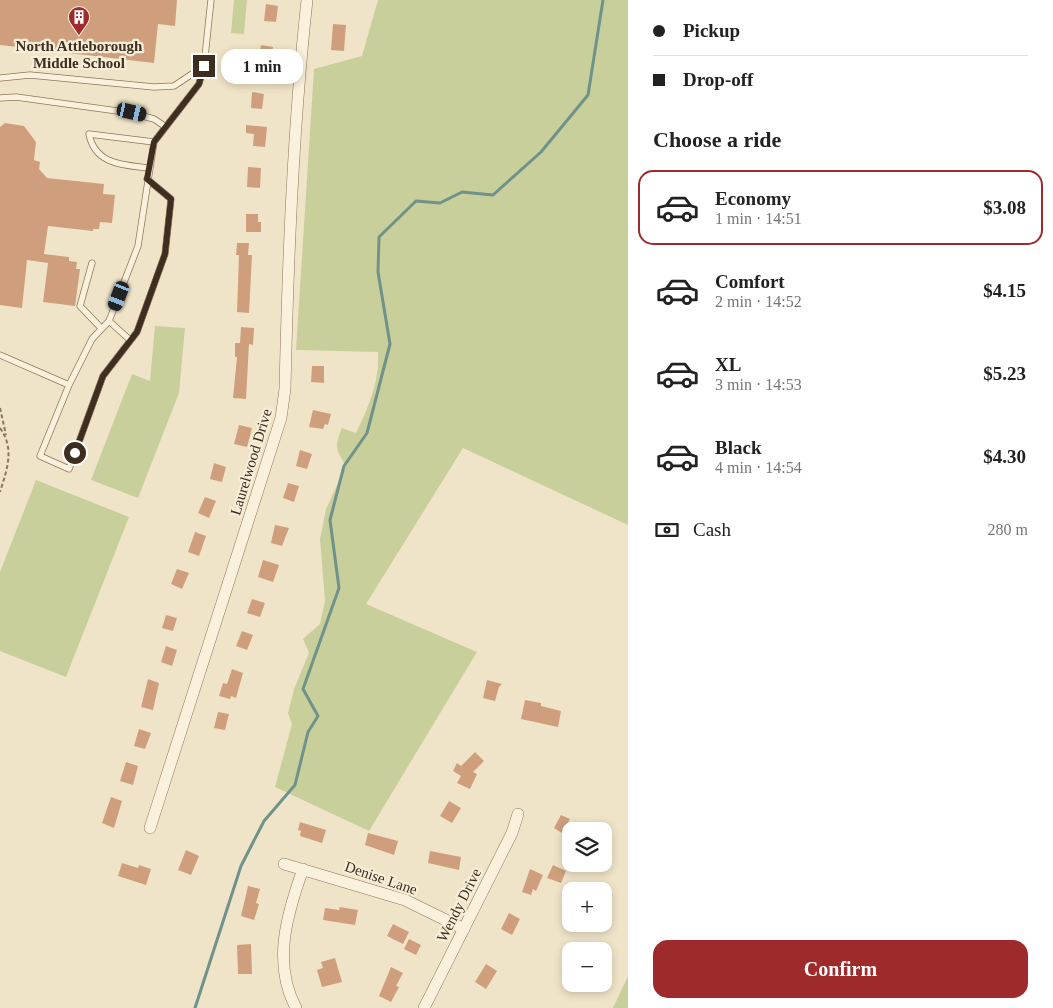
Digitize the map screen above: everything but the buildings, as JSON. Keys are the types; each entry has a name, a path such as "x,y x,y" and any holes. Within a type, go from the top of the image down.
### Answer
{"street":[{"name":"Laurelwood Drive","path":"150,828 281,418 285,389 295,136 307,0"},
{"name":"Wendy Drive","path":"424,1008 512,833 518,814"},
{"name":"Denise Lane","path":"284,864 405,900 464,929"},
{"path":"296,1008 290,998 282,958 285,922 303,869"}],"lane":[{"path":"147,179 171,199 165,254 140,323 130,340 103,376 69,468 40,456 69,385 92,339 109,321 138,246 147,179 154,142 199,84 204,66 211,0"},
{"path":"0,78 30,74 154,86 174,86 204,66"},
{"path":"0,98 16,96 132,112 154,119 166,127"},
{"path":"149,168 111,163 96,150 89,134 154,142"},
{"path":"92,263 80,306 101,328"},
{"path":"109,321 130,340"},
{"path":"0,355 69,385"}],"path":[{"path":"0,408 10,452 0,492"},
{"path":"0,428 7,438"}],"green space":[{"path":"234,0 247,0 244,34 231,33"},
{"path":"378,0 628,0 628,525 463,448 366,604 477,652 369,831 275,787 292,724 288,713 294,689 309,653 303,639 320,624 325,601 320,539 326,509 346,466 338,452 338,439 342,428 356,433 372,394 378,363 378,352 296,350 314,69 362,56"},
{"path":"155,326 185,328 179,393 138,498 91,480 132,374 150,381"},
{"path":"36,480 129,517 66,677 0,651 0,572"},
{"path":"628,976 628,1008 613,1008"}],"waterway":[{"path":"195,1008 241,866 264,821 295,785 308,732 318,716 303,689 339,588 330,520 344,466 367,433 390,344 378,272 379,237 416,201 440,203 462,192 493,195 541,152 588,95 603,0"}],"place":[{"name":"North Attleborough Middle School","path":"79,36"}],"route":[{"path":"75,453 103,376 118,354 137,332 165,254 171,199 147,179 154,142 199,84 204,66"}]}
